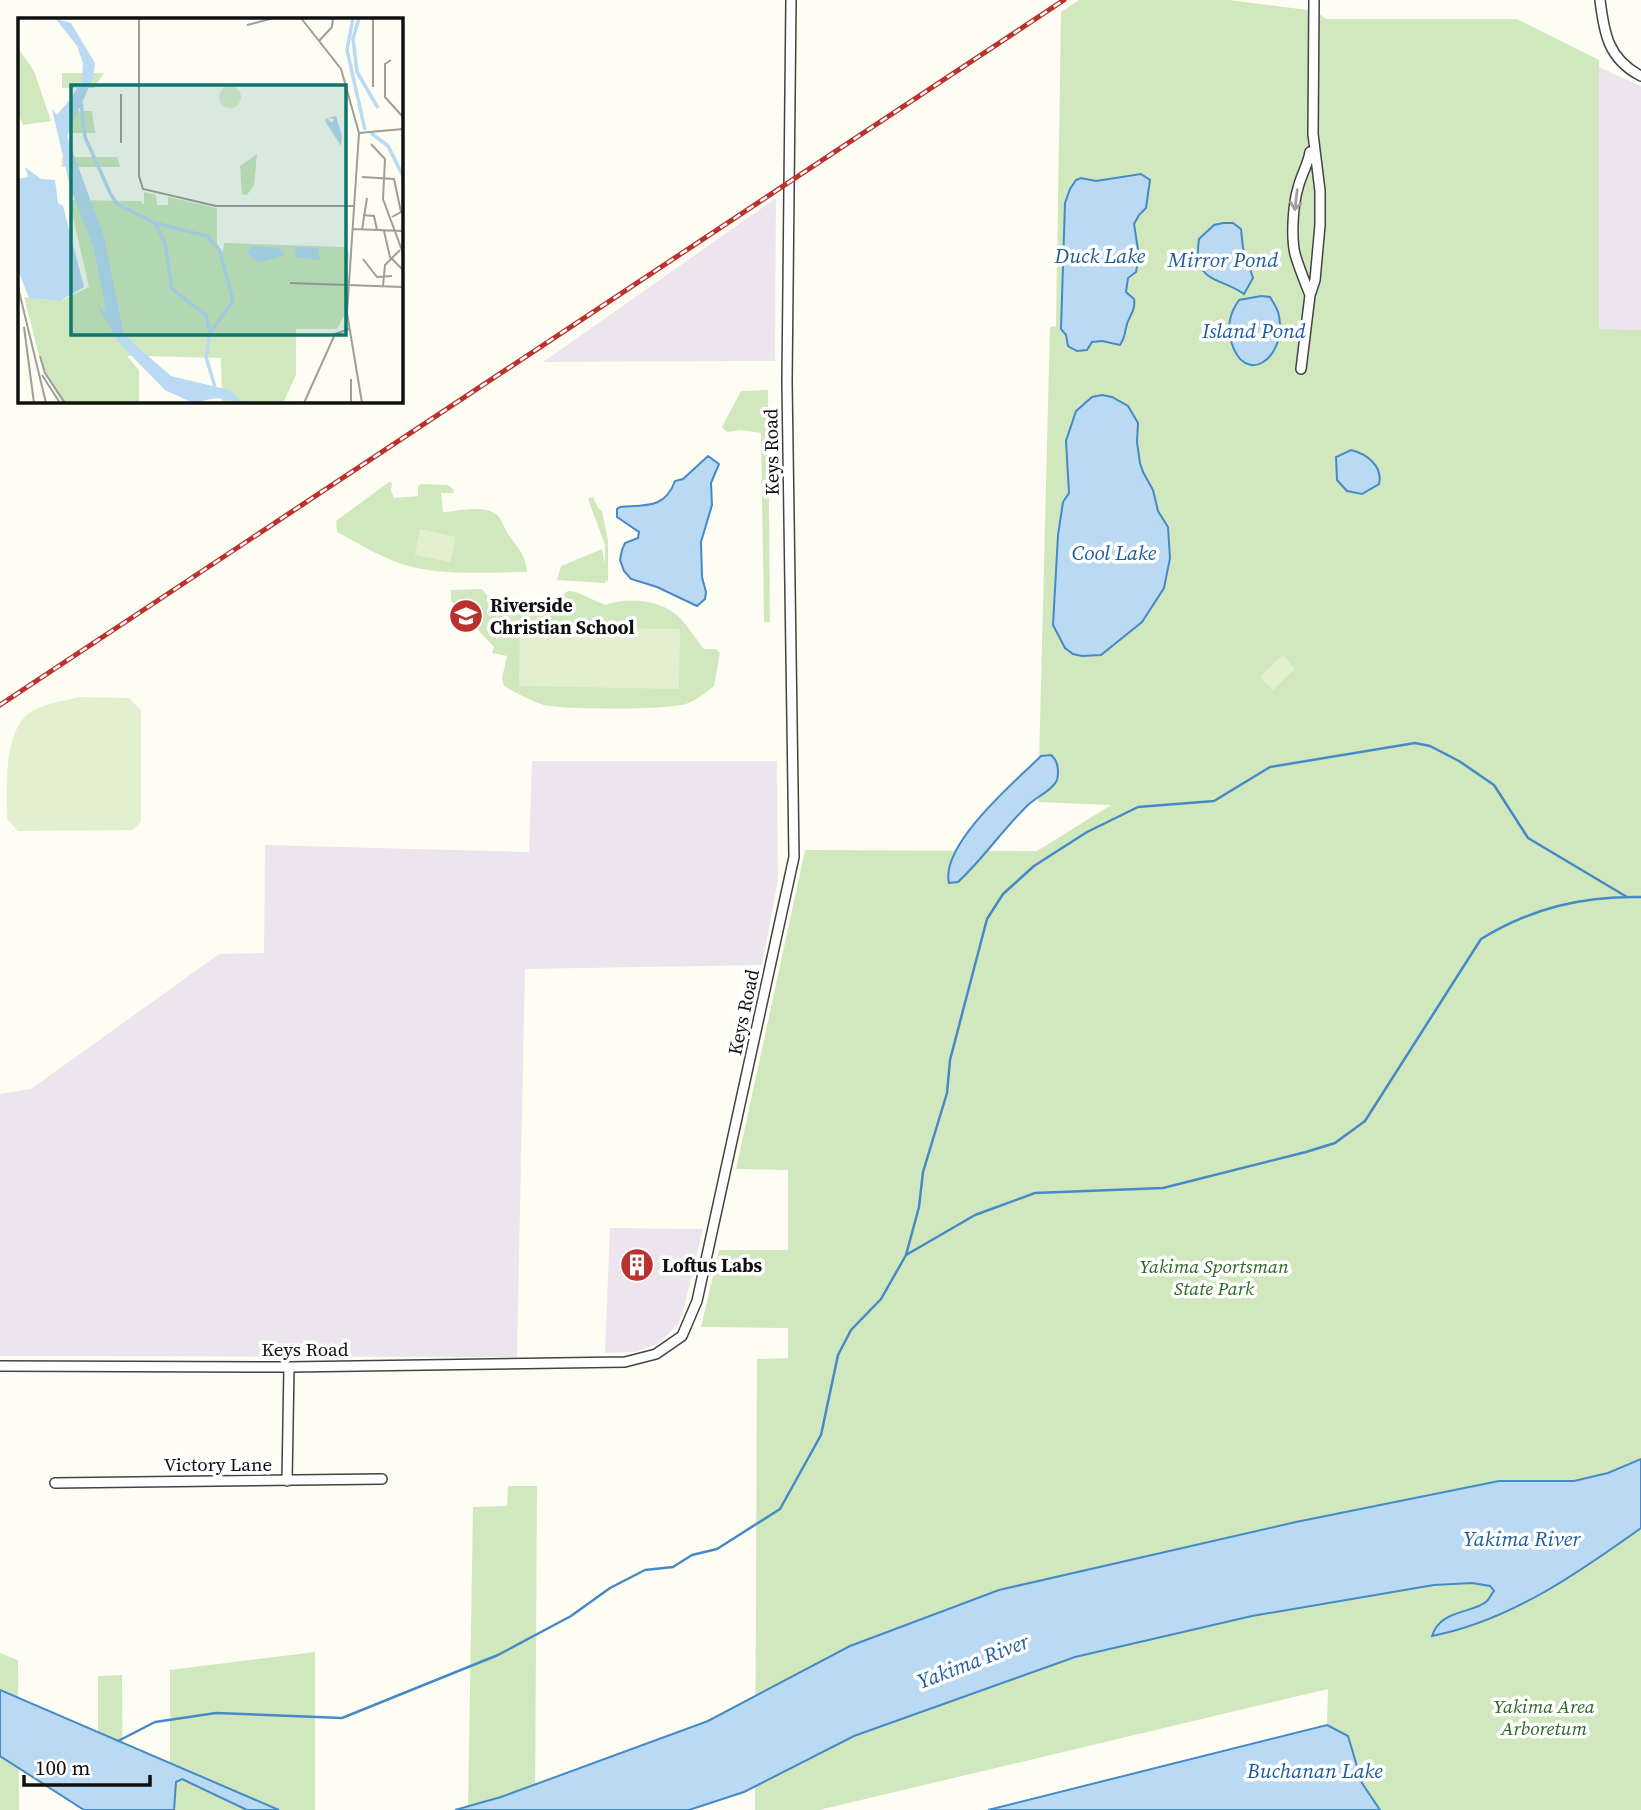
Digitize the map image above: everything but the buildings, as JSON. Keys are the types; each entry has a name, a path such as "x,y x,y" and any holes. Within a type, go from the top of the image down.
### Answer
{"street":[{"name":"Keys Road","path":"0,1366 289,1367 625,1362 656,1354 682,1336 697,1301 794,857 787,382 791,0"},
{"path":"1301,369 1310,295 1315,280 1320,225 1320,191 1313,134 1314,0"},
{"path":"1600,0 1604,31 1609,45 1626,65 1641,76"},
{"path":"1310,295 1295,253 1294,242 1295,199 1308,164 1313,134"},
{"path":"287,1481 289,1367"},
{"name":"Victory Lane","path":"55,1483 382,1479"}],"shaded area":[{"path":"1599,67 1641,86 1641,330 1599,330"},
{"path":"776,198 775,361 543,362"},
{"path":"532,761 777,761 778,880 762,965 525,969 517,1357 0,1356 0,1094 31,1089 219,954 264,953 265,845 529,852"},
{"path":"610,1228 703,1229 678,1324 659,1343 636,1352 605,1353"}],"green space":[{"name":"Yakima Sportsman State Park","path":"1079,0 1229,0 1316,11 1326,19 1517,19 1599,60 1599,329 1641,330 1641,1810 1380,1810 1362,1783 1348,1736 1327,1725 1328,1689 819,1810 755,1810 757,1359 788,1358 788,1328 701,1327 719,1250 788,1250 788,1170 736,1169 805,850 1037,851 1111,805 1038,802 1050,327 1056,326 1061,12"},
{"path":"768,390 770,622 764,622 761,433 741,430 727,432 722,427 741,391"},
{"path":"389,482 392,483 394,498 418,496 418,486 421,484 448,485 454,493 441,493 443,512 479,509 497,515 523,555 527,572 461,573 411,567 337,532 336,521"},
{"path":"593,497 602,511 608,541 608,582 557,580 561,566 602,549 605,564 605,545 588,499"},
{"path":"420,529 456,537 450,562 415,555"},
{"path":"482,589 493,603 518,601 518,612 541,613 553,610 561,596 568,591 605,605 644,601 664,607 680,618 704,649 716,649 720,653 714,686 694,700 675,706 572,708 544,705 534,701 504,686 502,678 507,656 492,653 494,647 451,601 451,590"},
{"path":"520,627 680,629 679,689 519,686"},
{"path":"1283,655 1295,669 1273,690 1260,677"},
{"path":"78,697 129,698 141,710 141,822 133,830 18,831 7,819 7,775 17,728 25,717 36,709"},
{"path":"508,1486 537,1486 535,1810 468,1810 473,1507 507,1506"},
{"path":"315,1652 315,1810 170,1810 170,1670"},
{"path":"0,1653 18,1660 19,1810 0,1810"},
{"path":"122,1675 123,1810 98,1810 98,1676"}],"water":[{"name":"Duck Lake","path":"1141,174 1150,180 1146,208 1134,224 1139,256 1136,272 1128,278 1126,292 1134,299 1134,303 1124,339 1120,345 1092,342 1087,350 1077,351 1068,346 1066,335 1061,329 1065,203 1070,189 1076,180 1081,178 1096,181"},
{"name":"Mirror Pond","path":"1233,223 1241,229 1243,248 1253,278 1244,294 1210,277 1200,264 1199,239 1214,225"},
{"name":"Island Pond","path":"1270,297 1275,306 1280,331 1277,345 1271,355 1254,365 1245,363 1237,355 1231,341 1229,324 1239,300"},
{"name":"Cool Lake","path":"1102,395 1128,406 1138,423 1140,463 1153,490 1158,511 1168,527 1170,558 1164,588 1142,622 1101,655 1082,656 1065,648 1053,625 1058,535 1063,502 1069,493 1066,441 1076,411 1092,397"},
{"path":"1351,450 1363,454 1379,472 1379,484 1362,494 1347,491 1337,480 1336,457"},
{"path":"708,456 719,464 711,483 712,505 701,542 705,599 697,606 657,587 631,579 624,571 620,560 622,550 625,543 638,538 639,532 617,517 617,509 660,501 666,497 675,481 683,479"},
{"path":"1051,755 1057,766 1058,777 1055,784 1019,814 958,882 949,883 949,868 956,851 981,816 1041,756"},
{"name":"Yakima River","path":"1641,1459 1641,1528 1542,1593 1489,1619 1461,1629 1432,1636 1436,1627 1449,1616 1487,1601 1494,1591 1490,1586 1472,1583 1434,1585 1252,1616 1075,1657 854,1736 744,1792 689,1810 455,1810 501,1797 708,1721 850,1646 999,1590 1296,1522 1499,1481 1574,1481 1608,1473"},
{"path":"0,1690 279,1810 247,1810 182,1779 176,1782 174,1810 84,1810 0,1756"},
{"name":"Buchanan Lake","path":"1327,1725 1348,1736 1362,1783 1380,1810 988,1810"}],"waterway":[{"path":"906,1255 919,1207 923,1172 947,1093 950,1060 987,919 1003,894 1034,866 1087,832 1138,807 1214,801 1270,767 1415,743 1430,746 1459,761 1494,785 1528,838 1627,897"},
{"path":"118,1741 155,1722 216,1713 342,1718 498,1655 571,1616 610,1588 645,1570 673,1567 692,1555 717,1549 780,1509 821,1435 838,1355 851,1330 881,1299 906,1255 975,1215 1035,1193 1163,1188 1335,1143 1365,1121 1481,939 1519,919 1558,906 1598,899 1641,897"}],"railway":[{"path":"0,705 1064,0"}],"place":[{"name":"Riverside Christian School","path":"466,616"},
{"name":"Loftus Labs","path":"637,1265"}],"park label":[{"name":"Yakima Area Arboretum","path":"1544,1717"}]}
